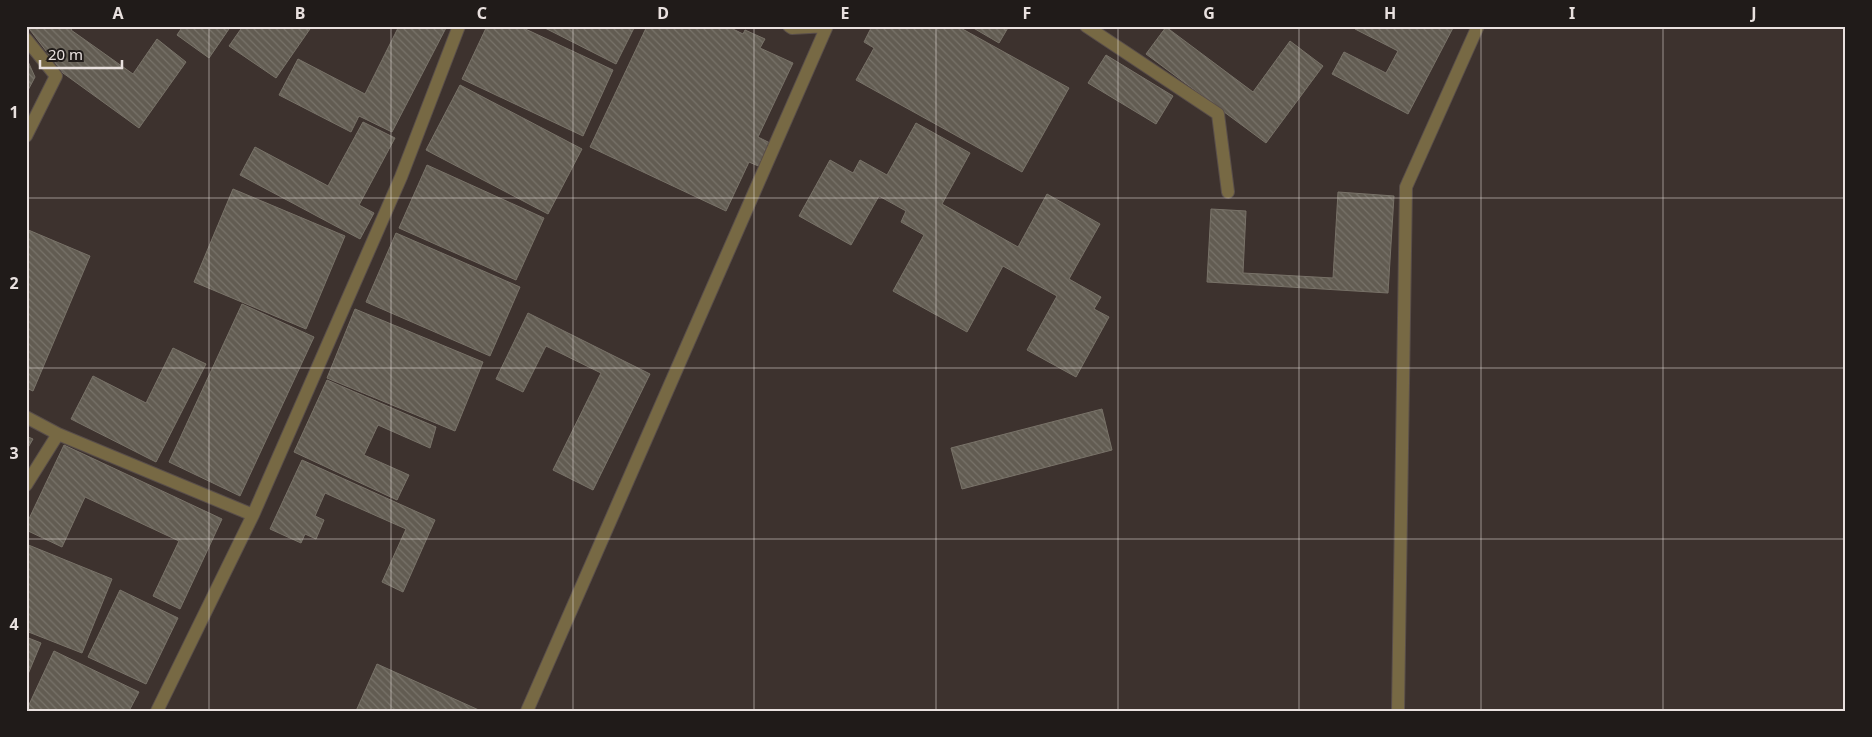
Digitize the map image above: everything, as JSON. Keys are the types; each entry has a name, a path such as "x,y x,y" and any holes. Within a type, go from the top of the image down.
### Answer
{"street":[{"path":"157,711 253,515 401,177 459,26"},
{"path":"527,711 827,26 792,28 789,26"},
{"path":"1086,26 1218,114 1228,192"},
{"path":"1398,711 1406,187 1478,26"},
{"path":"26,39 56,76 26,136"},
{"path":"26,416 58,434 253,515"},
{"path":"26,485 58,434"}],"building":[{"path":"27,26 74,26 71,30 133,74 157,39 186,62 139,128 63,73"},
{"path":"183,26 231,26 209,58 177,35"},
{"path":"243,26 312,26 276,78 229,46"},
{"path":"399,26 447,26 392,132 359,116 351,132 279,95 298,59 365,94"},
{"path":"487,26 519,26 613,70 583,136 462,79"},
{"path":"541,26 635,26 616,64"},
{"path":"647,26 727,26 743,34 745,30 765,39 760,48 793,63 758,137 774,145 763,168 749,162 726,211 590,147"},
{"path":"872,26 957,26 1069,88 1022,172 856,80 874,48 864,42"},
{"path":"970,26 1009,26 999,43"},
{"path":"1357,26 1454,26 1408,114 1332,74 1344,52 1386,73 1398,51 1355,29"},
{"path":"1166,27 1253,92 1290,41 1323,66 1266,143 1146,54"},
{"path":"1106,55 1173,96 1156,124 1088,83"},
{"path":"26,57 35,77 26,94"},
{"path":"460,85 582,149 548,214 426,150"},
{"path":"363,122 395,138 359,205 374,213 360,239 240,175 255,147 328,186"},
{"path":"916,123 970,153 942,204 1018,247 1047,194 1100,224 1069,279 1101,297 1094,309 1109,317 1076,377 1027,350 1057,296 1003,266 967,332 893,291 924,235 901,222 906,211 879,196 851,245 799,216 830,160 853,173 860,160 887,175"},
{"path":"427,165 544,218 516,280 399,228"},
{"path":"233,189 345,236 306,329 194,282"},
{"path":"1338,192 1394,196 1388,293 1207,282 1211,209 1246,211 1243,273 1333,278"},
{"path":"26,229 90,256 33,391 26,388"},
{"path":"396,233 520,287 490,356 366,302"},
{"path":"242,304 314,337 240,496 169,462"},
{"path":"355,309 483,362 455,431 327,378"},
{"path":"528,313 650,374 593,490 553,470 601,373 546,346 523,392 496,379"},
{"path":"173,348 206,364 156,462 71,419 93,376 146,403"},
{"path":"327,380 436,427 430,448 378,425 364,455 409,475 397,500 294,452"},
{"path":"1102,409 1112,450 962,489 951,448"},
{"path":"26,436 33,439 26,451"},
{"path":"64,445 222,519 180,609 153,596 179,541 85,497 62,547 26,530 26,525"},
{"path":"302,460 435,520 403,592 382,582 406,529 325,493 315,516 324,520 316,539 305,534 301,543 270,529"},
{"path":"26,544 112,579 82,653 26,631"},
{"path":"120,590 178,618 146,684 88,657"},
{"path":"26,637 41,643 26,679"},
{"path":"54,651 139,692 129,711 26,711"},
{"path":"377,664 481,711 356,711"}]}
